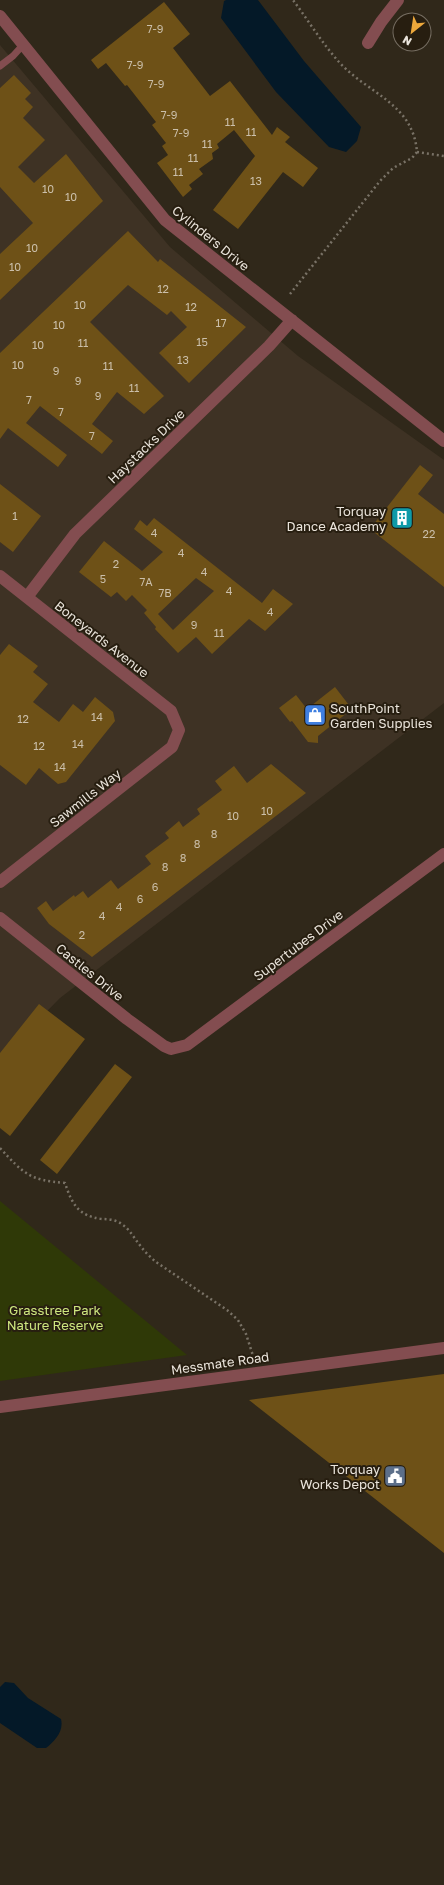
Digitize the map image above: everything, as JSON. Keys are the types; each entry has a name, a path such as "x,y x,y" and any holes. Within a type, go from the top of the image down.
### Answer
{"street":[{"path":"368,43 380,22 398,0"},
{"name":"Cylinders Drive","path":"0,16 164,220 444,441"},
{"name":"Haystacks Drive","path":"27,597 75,534 269,346 292,320"},
{"name":"Boneyards Avenue","path":"0,576 171,711 178,730"},
{"name":"Sawmills Way","path":"0,882 172,747 178,730"},
{"name":"Supertubes Drive","path":"164,1046 171,1049 187,1045 444,854"},
{"name":"Castles Drive","path":"0,918 127,1019 164,1046"},
{"name":"Messmate Road","path":"0,1407 444,1348"}],"lane":[{"path":"0,66 13,56 23,45"}],"path":[{"path":"293,0 339,62 399,110 408,120 413,130 417,152"},
{"path":"417,152 444,156"},
{"path":"290,294 380,181 393,168 412,158 417,152"},
{"path":"0,1148 23,1172 32,1177 40,1181 65,1183 70,1200 76,1208 85,1214 124,1225 147,1254 156,1262 227,1310 238,1320 246,1334 255,1358 257,1373"}],"shaded area":[{"path":"0,45 170,247 298,356 444,460 444,703 60,998 0,1059"}],"green space":[{"name":"Grasstree Park Nature Reserve","path":"0,1201 187,1355 0,1381"}],"water":[{"path":"258,0 304,61 361,127 357,141 346,152 329,147 276,92 221,18 224,1"},
{"path":"5,1682 14,1683 28,1698 61,1719 62,1723 60,1732 53,1742 46,1748 37,1748 0,1723 0,1687"}],"building":[{"path":"164,2 190,34 173,48 210,96 230,81 272,135 277,127 290,137 285,142 318,168 303,187 283,172 238,229 213,210 255,156 234,130 217,144 219,148 212,153 213,159 199,169 203,174 189,185 192,189 183,197 157,163 168,155 162,146 166,143 152,125 156,122 127,85 125,86 106,63 98,69 91,60"},
{"path":"14,75 31,93 25,99 33,107 23,118 45,140 18,167 34,183 66,154 103,201 0,300 0,254 33,223 0,187 0,88"},
{"path":"128,231 158,262 160,259 246,327 189,383 159,353 187,327 171,311 167,315 128,285 90,322 164,396 144,414 117,392 92,424 113,441 102,454 40,406 26,423 67,455 58,467 8,428 0,439 0,353"},
{"path":"420,465 433,475 418,494 444,514 444,587 370,529"},
{"path":"0,484 41,516 13,552 0,542"},
{"path":"154,518 262,603 273,589 293,604 265,631 249,619 212,654 196,637 178,653 155,629 156,627 144,613 147,610 132,595 126,601 117,592 111,597 79,572 104,541 142,571 163,552 134,529 140,520 147,526","holes":["196,578 214,591 173,630 158,614"]},
{"path":"9,644 38,666 33,672 48,684 33,702 59,722 73,704 83,712 95,697 113,712 115,721 66,782 58,784 39,768 26,785 0,765 0,655"},
{"name":"SouthPoint Garden Supplies","path":"335,687 352,709 318,736 318,743 308,742 292,721 290,722 279,708 296,695 307,709"},
{"path":"271,764 306,793 92,957 49,924 37,908 46,901 53,911 74,895 75,897 83,891 88,898 111,880 118,889 151,864 145,856 169,838 165,833 179,821 183,827 200,814 197,809 222,790 215,781 234,766 247,783"},
{"path":"39,1004 85,1039 10,1136 0,1128 0,1053"},
{"path":"115,1064 132,1077 57,1174 40,1160"},
{"name":"Torquay Works Depot","path":"444,1374 444,1553 249,1400"}],"place":[{"name":"Torquay Dance Academy","path":"402,518"},
{"name":"SouthPoint Garden Supplies","path":"315,715"},
{"name":"Torquay Works Depot","path":"395,1476"}]}
